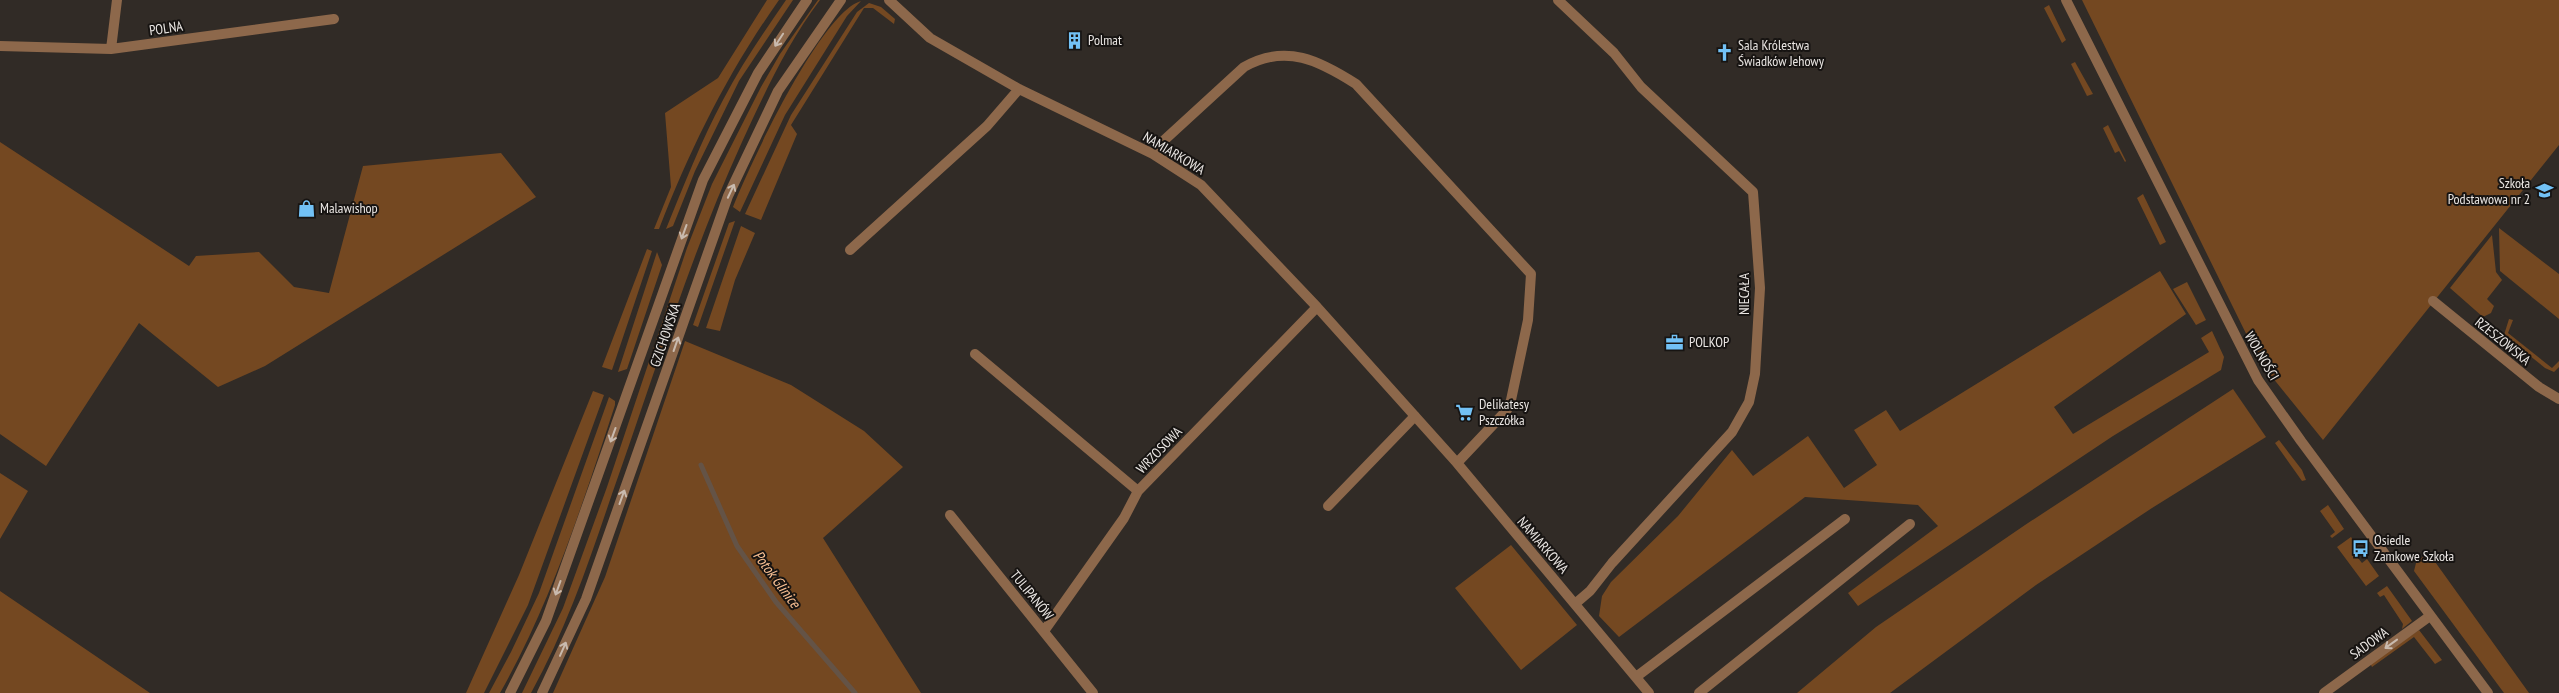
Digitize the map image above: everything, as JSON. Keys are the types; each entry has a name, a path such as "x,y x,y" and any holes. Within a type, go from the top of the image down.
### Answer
{"street":[{"path":"111,49 117,0"},
{"name":"GZICHOWSKA","path":"510,693 546,621 703,180 758,73 807,0"},
{"name":"GZICHOWSKA","path":"542,693 586,599 728,196 778,91 841,0"},
{"name":"NAMIARKOWA","path":"889,0 930,38 1019,89 1153,154 1202,185 1317,306 1457,463 1536,560 1576,603 1649,693"},
{"name":"NIECAŁA","path":"1558,0 1614,53 1641,87 1753,192 1760,288 1755,374 1749,402 1732,432 1612,563 1590,592 1576,603"},
{"name":"WOLNOŚCI","path":"2066,0 2258,380 2301,442 2488,693"},
{"name":"POLNA","path":"0,46 111,49 334,19"},
{"path":"1153,154 1160,144 1244,67 1254,62 1275,56 1297,56 1325,65 1356,84 1531,274 1528,320 1511,400 1507,410 1457,463"},
{"path":"850,250 987,126 1019,89"},
{"name":"RZESZOWSKA","path":"2433,301 2539,387 2559,399"},
{"name":"WRZOSOWA","path":"1044,631 1124,518 1138,491 1317,306"},
{"path":"975,354 1138,491"},
{"path":"1328,506 1415,416"},
{"name":"TULIPANÓW","path":"950,515 1094,693"},
{"path":"1636,677 1846,519"},
{"path":"1699,693 1910,524"},
{"name":"SADOWA","path":"2324,693 2430,616"}],"shaded area":[{"path":"767,0 779,0 727,82 684,169 659,229 654,229 671,187 665,113 718,78"},
{"path":"786,0 793,0 739,81 695,171 673,226 666,229 700,147 723,100 745,61"},
{"path":"818,0 820,0 797,34 777,69 723,185 673,316 595,545 576,595 544,669 531,693 522,693 563,608 607,487 687,248 712,184 761,87 780,54"},
{"path":"2082,0 2559,0 2559,145 2323,440 2260,362"},
{"path":"861,1 847,16 785,115 740,212 733,207 741,187 788,93 826,32 845,11"},
{"path":"869,3 881,7 895,19 894,24 873,8 864,8 791,125 797,134 761,220 745,214 791,115 857,12"},
{"path":"2049,5 2066,40 2062,43 2044,8"},
{"path":"2075,62 2093,94 2087,96 2071,64"},
{"path":"2108,125 2125,162 2119,151 2115,153 2103,128"},
{"path":"0,142 189,266 196,256 259,252 294,287 329,293 363,166 501,153 536,197 265,366 218,387 139,323 46,466 0,434"},
{"path":"2143,194 2166,242 2160,245 2137,198"},
{"path":"735,221 698,327 693,325 729,223"},
{"path":"741,226 755,233 735,280 720,331 706,328"},
{"path":"2499,228 2559,274 2559,319 2500,271"},
{"path":"2492,235 2496,272 2502,280 2487,299 2494,306 2491,313 2483,317 2450,288"},
{"path":"647,249 652,251 612,370 602,367"},
{"path":"657,252 662,265 627,369 618,372"},
{"path":"2160,271 2186,314 2054,407 2073,434 2209,352 2201,338 2212,331 2224,357 2221,370 2113,436 1858,606 1848,593 1938,526 1918,505 1805,497 1619,637 1599,616 1602,596 1611,582 1678,516 1732,450 1753,476 1808,436 1844,488 1877,465 1854,430 1886,410 1900,431"},
{"path":"2187,282 2206,320 2196,325 2173,289"},
{"path":"2509,319 2513,320 2508,333 2552,368 2559,361 2559,367 2554,372 2545,368 2504,335"},
{"path":"685,341 791,385 864,431 903,467 823,538 921,693 553,693 605,577"},
{"path":"2233,389 2266,437 2152,508 2036,585 1890,693 1797,693 1876,627 2025,525"},
{"path":"593,391 604,395 528,605 484,693 466,693 519,575"},
{"path":"609,397 615,401 615,405 565,552 535,624 500,693 489,693 539,593"},
{"path":"2279,440 2302,470 2306,480 2302,481 2275,443"},
{"path":"0,473 28,491 0,539"},
{"path":"2328,505 2344,529 2332,538 2330,536 2335,532 2320,511"},
{"path":"2351,537 2358,547 2354,553 2362,563 2367,559 2379,576 2366,586 2337,547"},
{"path":"1511,545 1577,625 1521,670 1455,588"},
{"path":"2428,552 2529,693 2504,693 2414,571 2416,563"},
{"path":"2387,586 2412,621 2402,629 2403,624 2384,595 2380,597 2377,593"},
{"path":"0,591 150,693 0,693"},
{"path":"2419,630 2442,660 2435,664 2414,637 2372,667 2370,663"}],"waterway":[{"name":"Potok Glinice","path":"701,465 737,546 776,602 855,693"}],"place":[{"name":"Polmat","path":"1074,40"},
{"name":"Sala Królestwa Świadków Jehowy","path":"1724,53"},
{"name":"Szkoła Podstawowa nr 2","path":"2544,191"},
{"name":"Malawishop","path":"306,208"},
{"name":"POLKOP","path":"1675,342"},
{"name":"Delikatesy Pszczółka","path":"1465,412"},
{"name":"Osiedle Zamkowe Szkoła","path":"2360,548"}]}
